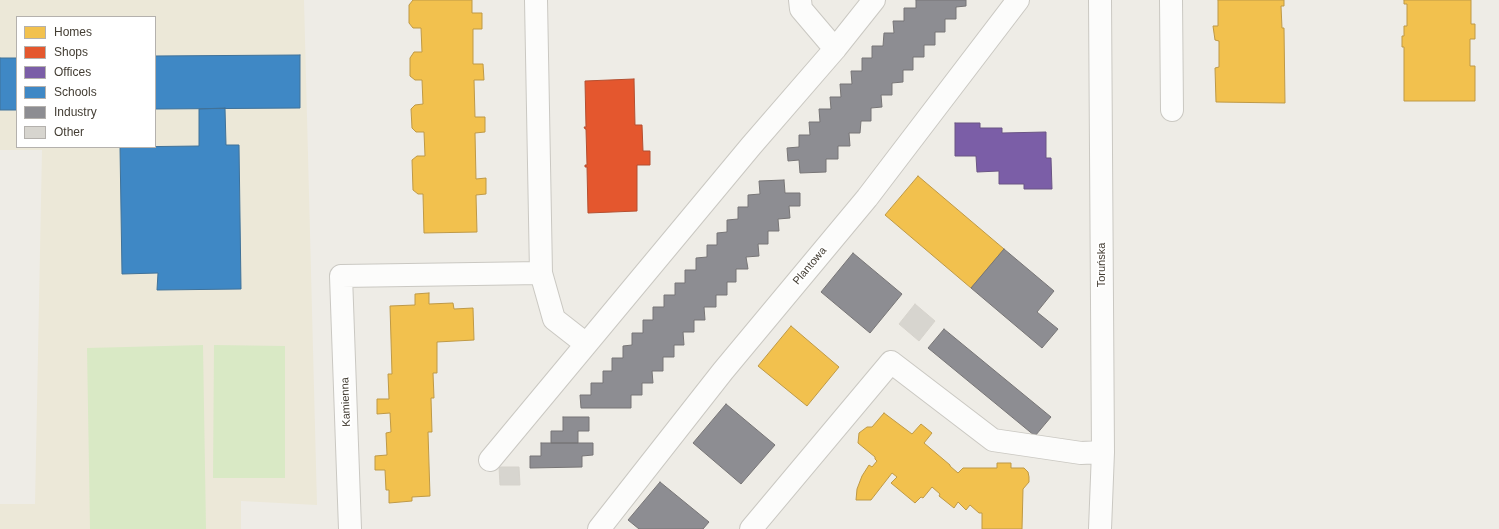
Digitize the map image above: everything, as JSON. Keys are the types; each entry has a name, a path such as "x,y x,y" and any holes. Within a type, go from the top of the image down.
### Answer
{"street":[{"path":"536,0 541,274 554,319 586,344"},
{"path":"490,460 751,146 835,49 874,0"},
{"name":"Plantowa","path":"599,529 718,377 867,198 1018,0"},
{"name":"Toruńska","path":"1100,0 1103,452 1100,529"},
{"path":"1171,0 1172,110"},
{"path":"800,4 835,49"},
{"name":"Kamienna","path":"350,529 341,276 541,274"},
{"path":"751,529 891,362 993,440 1080,453 1103,452"}],"shaded area":[{"path":"0,0 304,0 317,505 241,501 241,529 0,529 0,504 35,504 42,150 0,150"}],"green space":[{"path":"203,345 206,529 90,529 87,348"},
{"path":"214,345 285,346 285,478 213,478"}],"building: Homes":[{"path":"413,0 472,0 472,13 482,13 482,29 473,29 473,64 483,64 484,80 474,80 475,117 485,117 485,132 475,133 476,179 486,178 486,194 476,195 477,232 424,233 423,194 418,194 413,190 412,160 417,156 425,156 424,132 416,132 412,128 411,109 415,105 423,104 422,80 415,80 410,76 410,58 414,52 422,52 421,28 413,28 409,23 409,5"},
{"path":"1218,0 1284,0 1284,6 1281,6 1282,28 1284,28 1285,103 1216,102 1215,68 1219,67 1219,41 1215,40 1213,26 1218,26"},
{"path":"1404,0 1471,0 1471,24 1475,24 1475,39 1470,39 1470,66 1475,66 1475,101 1404,101 1404,47 1402,47 1402,36 1404,36 1404,26 1407,26 1407,4 1404,4"},
{"path":"918,176 1004,249 971,288 885,215"},
{"path":"429,293 429,304 453,303 454,309 473,308 474,340 437,342 437,373 433,373 434,398 431,398 432,432 428,432 430,496 412,497 412,501 389,503 389,490 386,490 385,470 375,470 375,456 387,455 386,433 391,432 390,413 377,414 377,399 389,399 388,374 392,374 390,306 415,305 415,294"},
{"path":"791,326 839,367 807,406 758,366"},
{"path":"884,413 912,434 921,424 926,428 932,433 924,443 958,473 963,468 997,468 997,463 1011,463 1011,468 1024,468 1028,472 1029,482 1023,489 1022,529 982,529 982,513 979,513 970,505 966,510 958,502 954,508 939,496 940,494 932,487 923,498 921,497 915,503 891,483 897,477 892,473 871,500 856,500 857,489 862,476 869,465 872,467 877,461 875,457 858,443 859,433 867,427 872,427"}],"building: Shops":[{"path":"634,79 635,125 642,125 643,151 650,151 650,165 637,165 637,211 588,213 587,167 585,167 585,165 587,165 586,129 584,127 586,127 585,81"}],"building: Offices":[{"path":"955,123 980,123 980,128 1002,128 1002,133 1046,132 1046,158 1051,158 1052,189 1024,189 1024,184 999,184 999,171 977,172 976,156 955,156"}],"building: Schools":[{"path":"300,55 300,108 156,109 156,56"},
{"path":"0,58 16,58 16,110 0,110"},
{"path":"225,108 226,145 239,145 241,289 157,290 158,273 122,274 120,148 199,146 199,109"}],"building: Industry":[{"path":"916,0 966,0 966,6 956,7 956,19 945,19 945,32 935,32 935,45 924,45 924,57 913,57 913,70 903,70 903,82 892,83 892,95 881,95 882,107 871,108 871,121 861,121 860,133 849,133 850,146 838,146 838,159 826,159 826,172 800,173 799,160 788,161 787,148 799,147 799,135 810,135 809,122 820,122 819,109 831,109 830,97 841,97 840,84 852,84 851,71 862,71 862,58 872,58 872,46 883,46 884,33 894,33 893,21 904,21 904,8 916,8"},
{"path":"784,180 785,193 800,193 800,206 789,206 790,218 778,219 779,231 768,231 768,244 758,244 759,256 746,257 748,269 736,269 736,282 727,282 727,295 716,295 716,307 704,307 705,320 694,320 694,332 683,332 684,345 674,345 674,357 663,357 663,371 652,371 653,383 642,383 642,395 631,395 631,408 581,408 580,395 591,395 591,383 603,383 603,371 612,371 612,358 623,358 623,346 632,345 632,333 643,333 643,320 653,320 653,307 664,307 664,295 675,295 675,283 685,283 685,270 696,270 696,258 707,257 707,245 717,245 717,233 727,232 727,220 738,219 738,207 748,207 748,195 760,194 759,181"},
{"path":"1004,249 1054,291 1037,312 1058,329 1042,348 971,288"},
{"path":"853,253 902,294 870,333 821,292"},
{"path":"944,329 1051,417 1035,436 928,348"},
{"path":"726,404 775,445 741,484 693,443"},
{"path":"563,417 589,417 589,431 578,431 578,443 551,443 551,431 563,431"},
{"path":"541,443 593,443 593,455 582,456 582,467 530,468 530,456 541,456"},
{"path":"660,482 709,522 703,529 639,529 628,520"}],"building: Other":[{"path":"915,304 935,321 919,341 899,324"},
{"path":"499,467 519,467 520,485 500,485"}]}
